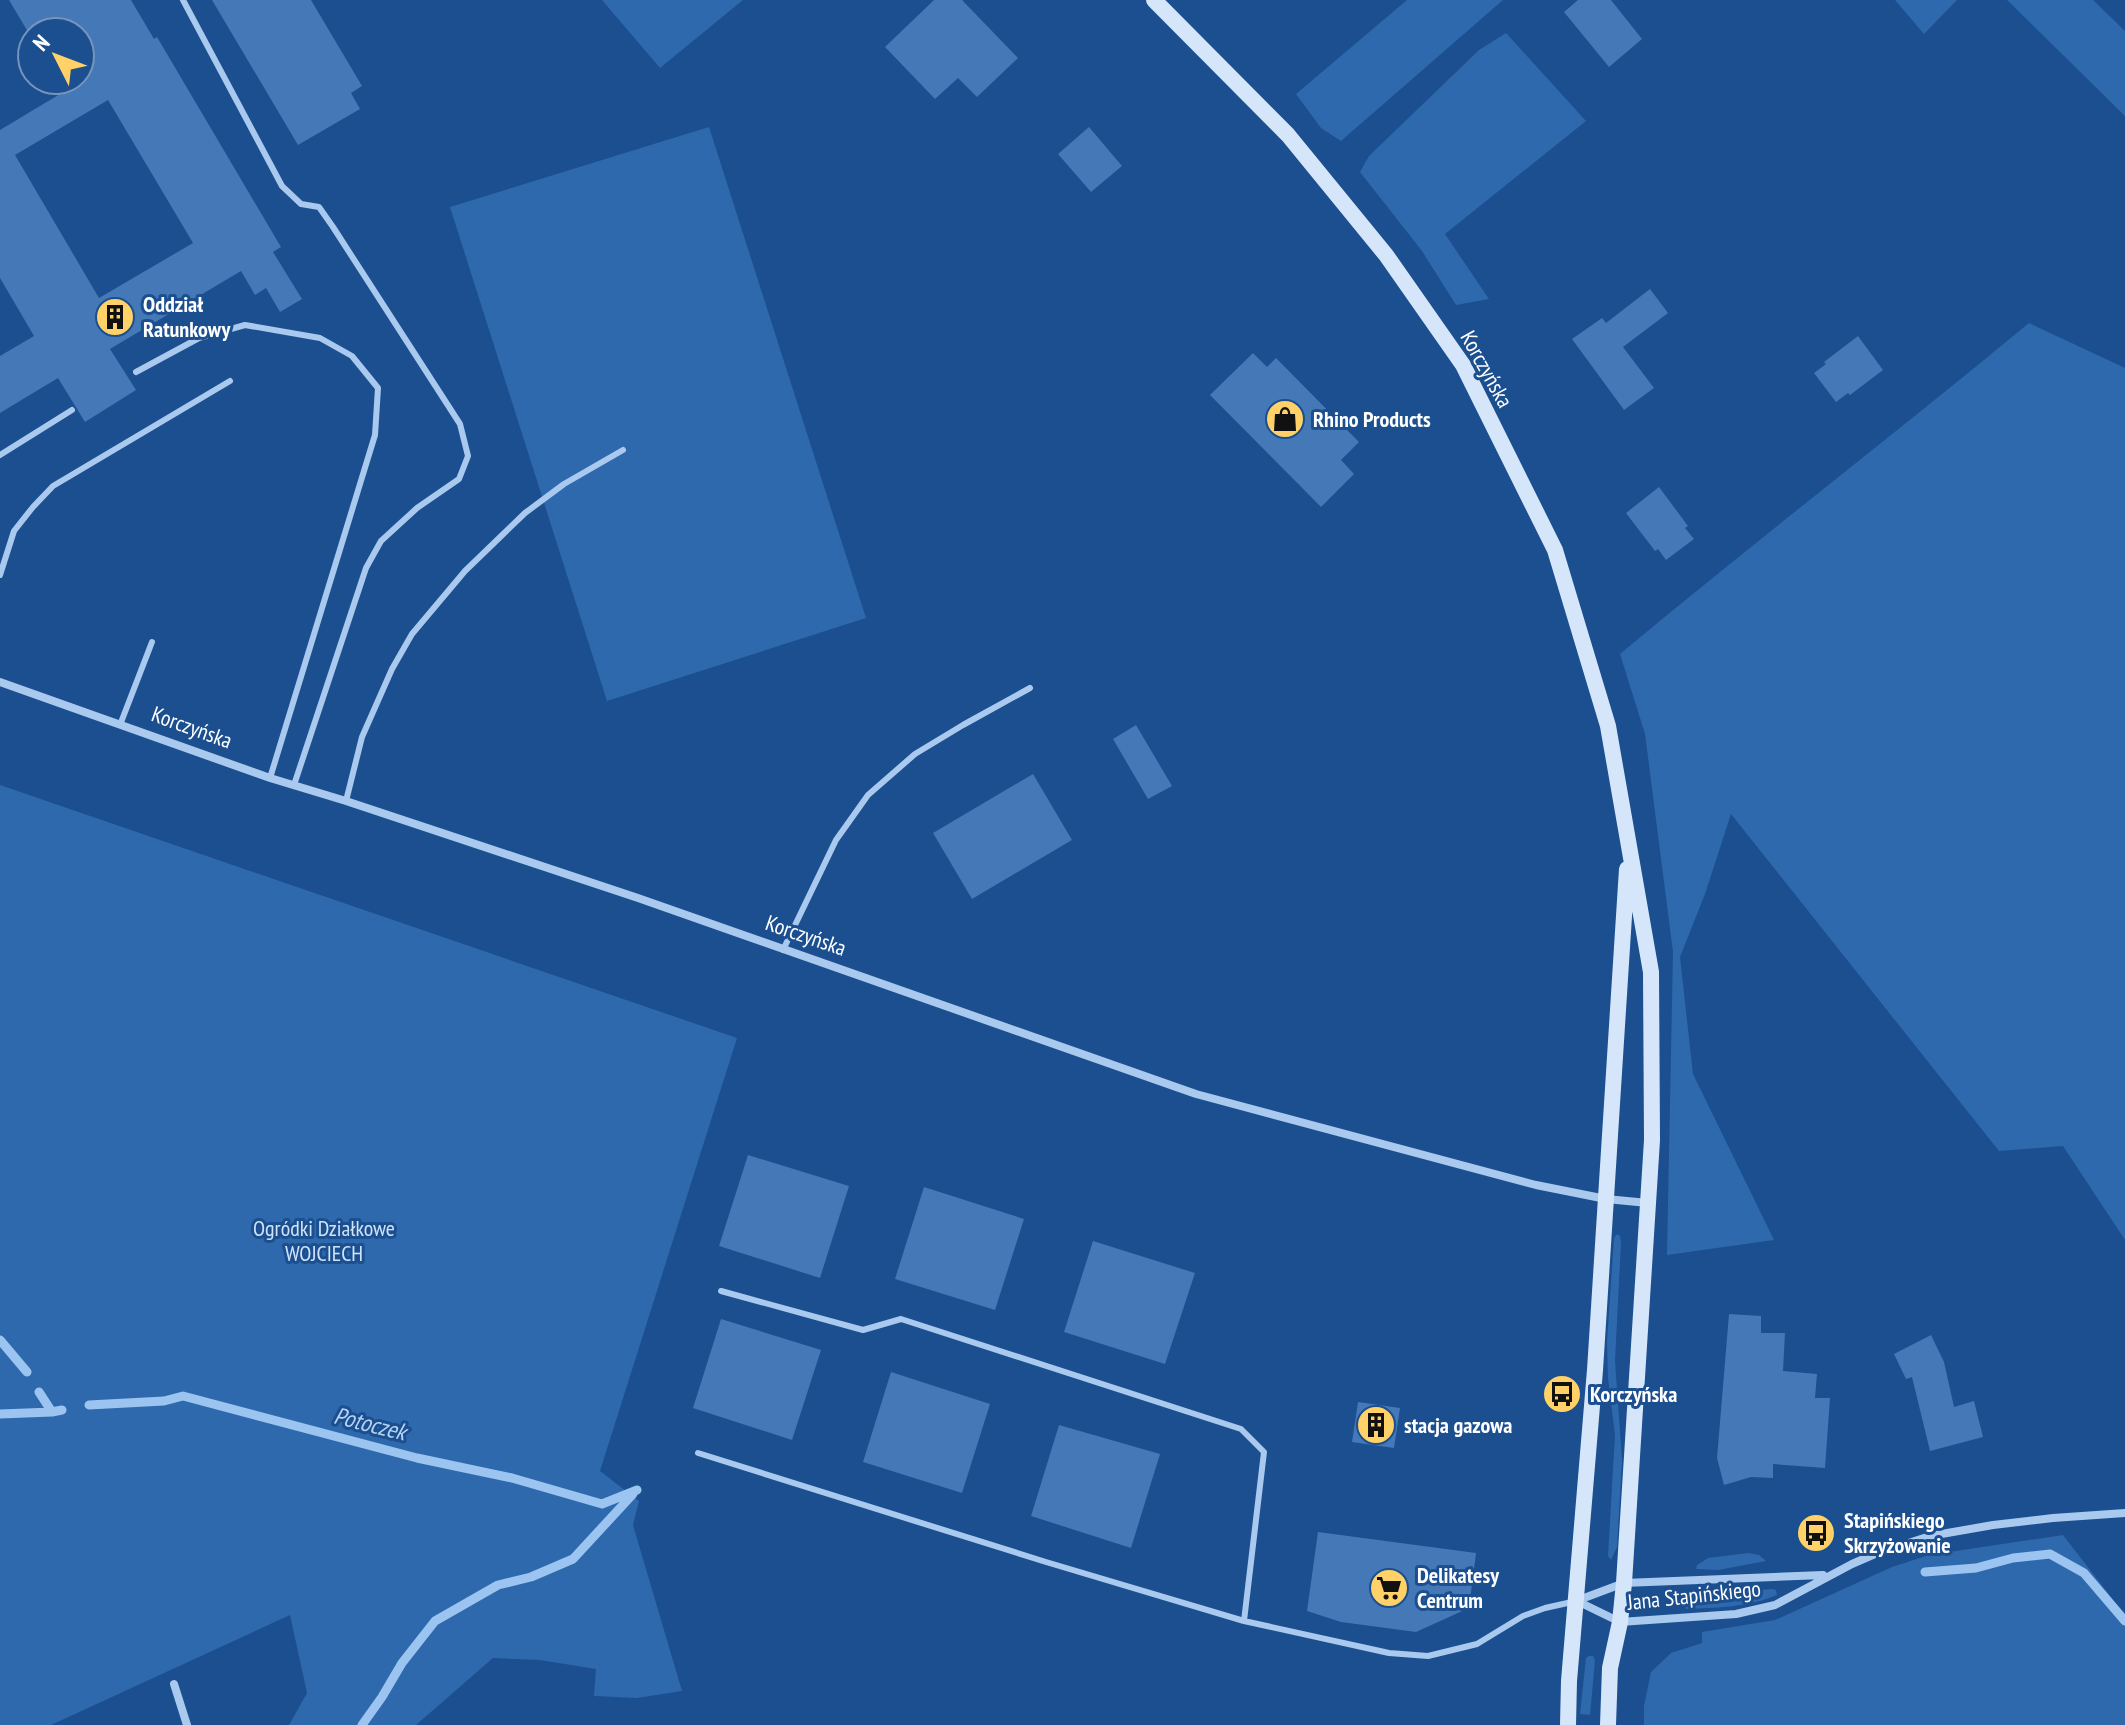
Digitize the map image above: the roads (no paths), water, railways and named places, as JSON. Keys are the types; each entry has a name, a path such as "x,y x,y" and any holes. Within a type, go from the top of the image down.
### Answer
{"main road":[{"name":"Korczyńska","path":"1154,0 1288,135 1386,255 1463,365 1555,550 1608,726 1651,972 1652,1140 1624,1583 1610,1668 1608,1725"},
{"name":"Korczyńska","path":"1568,1725 1594,1384 1628,843"}],"street":[{"name":"Korczyńska","path":"0,682 270,778 624,893 1196,1094 1536,1185 1606,1199 1648,1203"},
{"name":"Jana Stapińskiego","path":"1576,1601 1620,1622 1755,1611 1775,1605 1828,1575 1875,1554 1930,1536 1993,1525 2125,1513"},
{"name":"Jana Stapińskiego","path":"1576,1601 1624,1583 1828,1575"},
{"path":"174,1684 187,1725"}],"lane":[{"path":"183,0 282,186 301,204 319,207 333,227 460,424 468,456 459,479 417,508 381,541 366,568 294,785"},
{"path":"136,372 199,338 245,325 320,338 352,356 378,388 375,435 270,778"},
{"path":"0,575 14,531 53,486 230,381"},
{"path":"0,455 72,410"},
{"path":"346,801 362,737 392,669 412,634 465,571 525,513 564,484 623,450"},
{"path":"120,725 152,642"},
{"path":"783,950 836,840 868,795 915,754 1030,688"},
{"path":"721,1291 863,1330 901,1319 1241,1429 1264,1452 1244,1621"},
{"path":"698,1453 1244,1621 1389,1653 1428,1656 1477,1644 1523,1616 1576,1601"}],"waterway":[{"name":"Potoczek","path":"0,1340 27,1372"},
{"name":"Potoczek","path":"39,1392 52,1412 62,1410"},
{"name":"Potoczek","path":"89,1405 164,1401 183,1396 417,1458 512,1478 602,1504 637,1490"},
{"path":"0,1414 52,1412"},
{"path":"362,1725 402,1663 435,1621 498,1585 531,1577 573,1559 633,1494"},
{"name":"Potoczek","path":"1925,1572 1976,1568 2013,1558 2050,1554 2084,1573 2125,1621"}],"place":[{"name":"Oddział Ratunkowy","path":"115,317"},
{"name":"Rhino Products","path":"1285,419"},
{"name":"Korczyńska","path":"1562,1394"},
{"name":"stacja gazowa","path":"1376,1425"},
{"name":"Stapińskiego Skrzyżowanie","path":"1816,1533"},
{"name":"Delikatesy Centrum","path":"1389,1588"}],"park label":[{"name":"Ogródki Działkowe WOJCIECH","path":"324,1240"}]}
